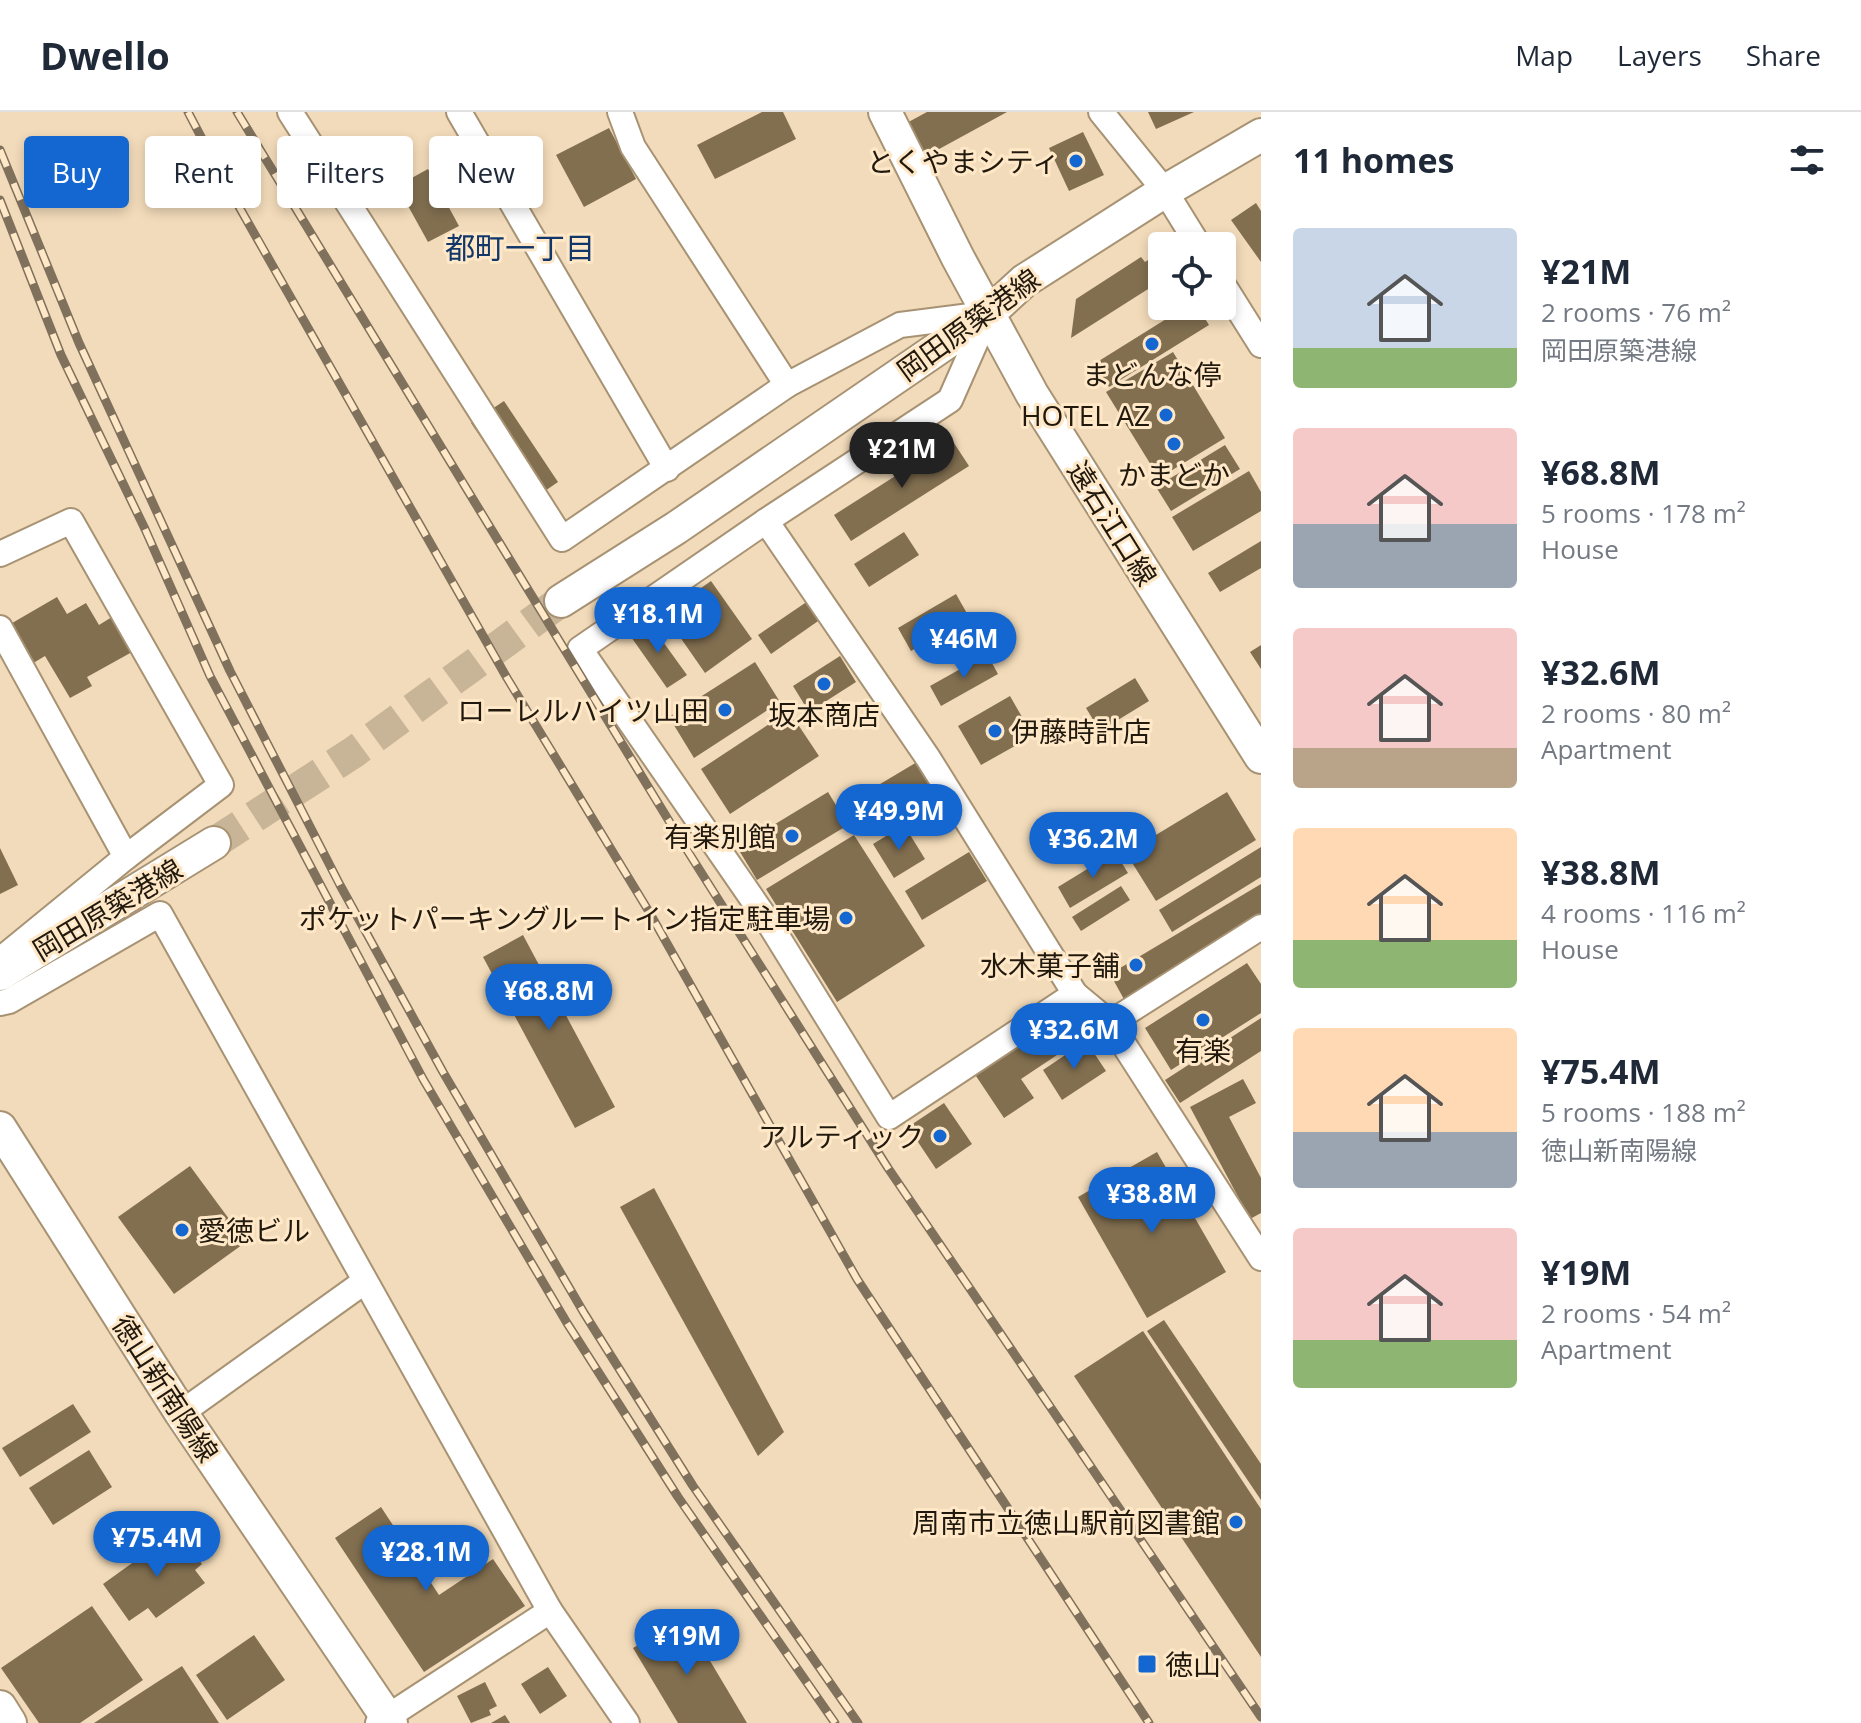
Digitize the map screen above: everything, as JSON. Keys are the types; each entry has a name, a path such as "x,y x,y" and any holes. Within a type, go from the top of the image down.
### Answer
{"street":[{"path":"290,112 562,539 787,385 900,325 988,314"},
{"path":"459,112 667,469"},
{"path":"620,112 633,147 787,385"},
{"name":"遠石江口線","path":"885,112 1032,394 1261,757"},
{"path":"1101,112 1165,191 1190,232"},
{"name":"岡田原築港線","path":"561,601 676,528 988,314 1024,281 1165,191 1261,135"},
{"path":"1236,305 1261,345"},
{"path":"988,314 950,400 580,649 769,923 889,1117 1075,994"},
{"path":"0,554 71,521 221,785 126,857 0,960"},
{"path":"766,521 928,758 1075,994 1110,1023 1261,1258"},
{"path":"0,628 126,857"},
{"name":"岡田原築港線","path":"0,974 214,843"},
{"path":"0,1003 9,1001 160,914 550,1611 627,1723"},
{"path":"1110,1023 1261,927"},
{"name":"徳山新南陽線","path":"0,1128 181,1413 386,1721"},
{"path":"181,1413 364,1282"},
{"path":"386,1721 550,1611"},
{"path":"0,1707 10,1723"}],"building":[{"path":"762,112 783,112 796,139 715,179 697,145"},
{"path":"927,112 1007,112 908,166 890,132"},
{"path":"1148,112 1194,112 1156,129"},
{"path":"609,128 636,179 584,207 556,155"},
{"name":"とくやまシティ","path":"1083,132 1104,175 1069,191 1049,148"},
{"path":"428,169 429,208 449,208 459,226 428,242 409,208 413,208 413,177"},
{"path":"1256,203 1261,211 1261,262 1231,220"},
{"path":"1141,257 1145,262 1148,260 1148,289 1071,338 1076,299"},
{"name":"まどんな停","path":"1165,320 1206,320 1209,325 1109,387 1094,364"},
{"name":"HOTEL AZ","path":"1173,352 1225,438 1159,478 1106,392"},
{"path":"504,401 558,482 526,504 471,423"},
{"path":"952,440 969,466 851,541 834,515"},
{"path":"1225,445 1240,469 1171,511 1156,487"},
{"path":"1249,471 1261,492 1261,511 1193,551 1172,517"},
{"path":"904,532 919,555 869,587 854,564"},
{"path":"1261,541 1261,568 1220,592 1208,573"},
{"path":"711,581 752,639 705,673 664,614"},
{"path":"956,594 969,617 911,651 898,628"},
{"path":"57,597 67,614 86,603 99,625 112,617 132,652 87,677 92,686 70,698 45,656 30,665 7,626"},
{"path":"808,601 821,619 771,654 758,635"},
{"path":"648,621 687,675 667,688 629,634"},
{"path":"1261,645 1261,669 1250,652"},
{"path":"987,654 998,674 941,706 930,686"},
{"name":"坂本商店","path":"840,656 856,682 809,712 793,686"},
{"name":"ローレルハイツ山田","path":"755,662 780,702 694,758 669,717"},
{"path":"1135,678 1149,701 1100,731 1086,708"},
{"name":"伊藤時計店","path":"1010,696 1033,736 981,765 958,726"},
{"path":"789,711 819,756 730,814 701,769"},
{"path":"917,762 930,785 858,827 845,805"},
{"name":"有楽別館","path":"828,792 848,825 757,880 737,847"},
{"path":"1227,792 1256,840 1156,901 1126,853"},
{"path":"904,825 925,859 894,878 873,844"},
{"name":"ポケットパーキングルートイン指定駐車場","path":"854,835 925,946 837,1002 766,889"},
{"path":"1261,847 1261,877 1172,932 1159,910"},
{"path":"0,848 18,885 0,894"},
{"path":"969,852 987,881 922,920 905,891"},
{"path":"1115,852 1128,873 1070,908 1058,887"},
{"path":"1261,884 1261,920 1125,1001 1110,974"},
{"path":"1121,886 1130,900 1081,931 1072,917"},
{"path":"523,935 615,1107 575,1128 483,957"},
{"name":"有楽","path":"1247,963 1261,984 1261,1013 1171,1070 1145,1028"},
{"path":"1067,1011 1084,1037 1021,1079 1034,1098 1004,1118 974,1073"},
{"path":"1261,1018 1261,1051 1180,1103 1165,1080"},
{"path":"1086,1041 1106,1071 1062,1100 1043,1070"},
{"path":"1243,1079 1256,1103 1229,1117 1261,1178 1261,1213 1250,1219 1190,1107"},
{"name":"アルティック","path":"944,1103 972,1144 936,1169 908,1127"},
{"path":"1157,1152 1226,1272 1147,1318 1078,1197"},
{"name":"愛徳ビル","path":"190,1166 246,1242 174,1294 118,1217"},
{"path":"654,1188 784,1432 758,1456 620,1207"},
{"path":"1164,1320 1261,1464 1261,1500 1147,1331"},
{"path":"1143,1331 1261,1509 1261,1657 1074,1376"},
{"path":"73,1404 91,1432 20,1477 2,1448"},
{"path":"89,1450 112,1487 53,1525 29,1488"},
{"path":"381,1507 439,1595 493,1559 525,1606 424,1672 335,1538"},
{"path":"178,1530 202,1564 195,1570 205,1583 156,1618 148,1608 129,1621 103,1584"},
{"path":"92,1606 143,1680 80,1723 39,1723 1,1668"},
{"path":"684,1617 747,1723 678,1723 633,1648"},
{"path":"254,1635 285,1680 227,1720 196,1675"},
{"path":"182,1666 219,1723 94,1723"},
{"path":"548,1667 567,1696 540,1714 521,1684"},
{"path":"485,1682 497,1706 489,1710 491,1715 471,1723 457,1696"},
{"path":"505,1715 510,1723 491,1723"}],"tunnel":[{"path":"214,843 354,752 561,601"}],"railway":[{"path":"188,112 507,678 648,910 857,1279 1149,1723"},
{"path":"237,112 680,839 888,1168 1261,1717"},
{"path":"0,150 79,343 230,671 340,885 443,1072 584,1313 693,1486 858,1723"},
{"path":"0,200 61,355 145,529 210,676 423,1079 567,1323 678,1497 835,1723"}],"place":[{"name":"とくやまシティ","path":"1076,161"},
{"name":"まどんな停","path":"1152,344"},
{"name":"HOTEL AZ","path":"1166,415"},
{"name":"かまどか","path":"1174,444"},
{"name":"坂本商店","path":"824,684"},
{"name":"ローレルハイツ山田","path":"725,710"},
{"name":"伊藤時計店","path":"995,731"},
{"name":"有楽別館","path":"792,836"},
{"name":"ポケットパーキングルートイン指定駐車場","path":"846,918"},
{"name":"水木菓子舗","path":"1136,965"},
{"name":"有楽","path":"1203,1020"},
{"name":"アルティック","path":"940,1136"},
{"name":"愛徳ビル","path":"182,1230"},
{"name":"周南市立徳山駅前図書館","path":"1236,1522"},
{"name":"徳山","path":"1147,1664"}],"district":[{"name":"都町一丁目","path":"520,247"}]}
